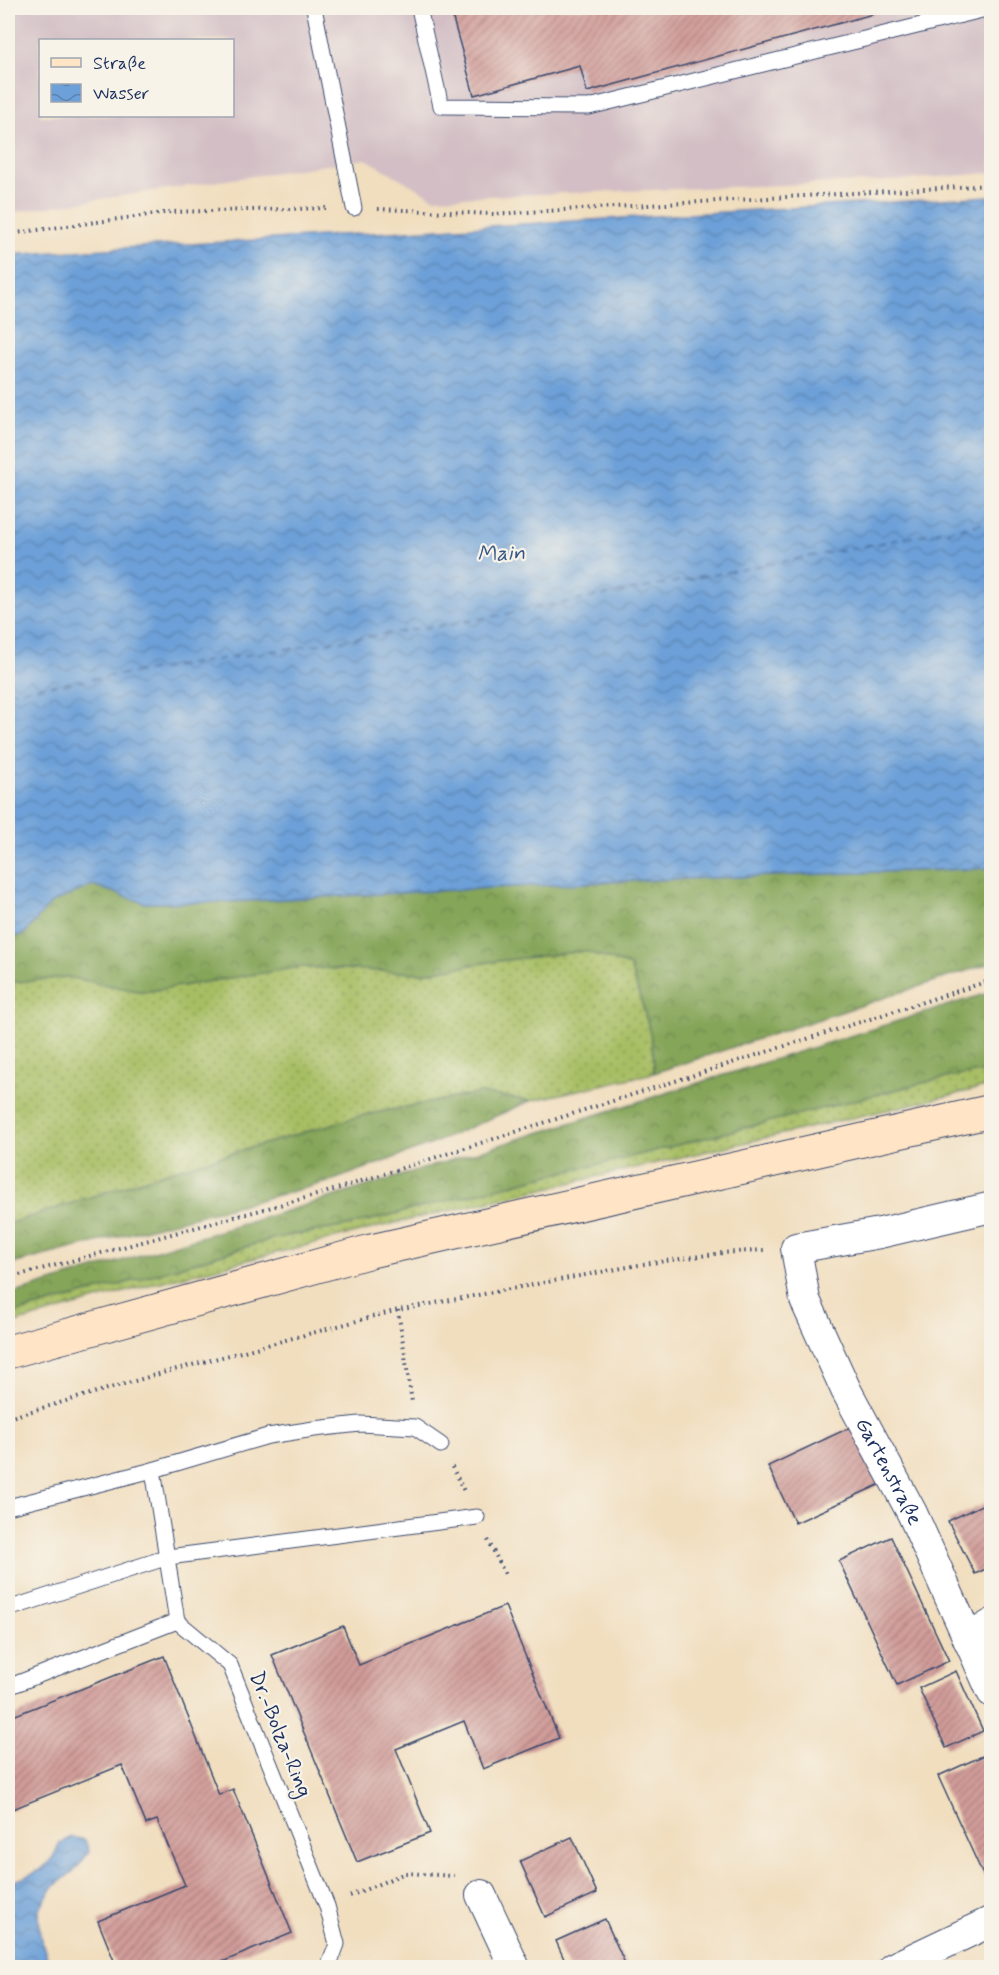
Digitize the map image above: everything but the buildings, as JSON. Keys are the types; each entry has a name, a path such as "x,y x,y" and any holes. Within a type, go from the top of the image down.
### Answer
{"main road":[{"path":"8,1352 371,1251 992,1111"}],"street":[{"path":"796,1248 880,1233 992,1208"},
{"name":"Gartenstraße","path":"796,1248 805,1300 846,1390 912,1513 980,1632 992,1692"},
{"path":"481,1895 515,1968"},
{"path":"893,1968 992,1921"}],"lane":[{"path":"314,8 354,208"},
{"path":"418,8 441,106 589,107 990,8"},
{"path":"8,1507 153,1470 268,1436 314,1429 360,1424 415,1427 441,1445"},
{"path":"8,1687 177,1621 153,1470"},
{"path":"8,1609 168,1557 477,1517"},
{"name":"Dr.-Bolza-Ring","path":"177,1621 230,1665 327,1906 337,1944 328,1968"}],"path":[{"path":"8,234 171,212 354,208 494,214 992,184"},
{"path":"8,1278 324,1192 992,980"},
{"path":"8,1418 162,1373 398,1310 644,1264 723,1253 796,1248"},
{"path":"398,1310 415,1427"},
{"path":"327,1906 405,1873 453,1875 481,1895"}],"shaded area":[{"path":"8,8 991,8 991,173 892,181 434,198 366,159 8,213"}],"green space":[{"path":"991,868 991,963 654,1073 650,1032 630,966 585,951 489,962 422,973 300,967 143,992 67,977 8,983 8,938 24,934 51,903 93,885 145,903 226,902 623,881"},
{"path":"585,951 630,966 650,1032 654,1073 530,1101 480,1093 364,1115 167,1172 8,1224 8,983 67,977 143,992 300,967 422,973 489,962"},
{"path":"991,992 991,1070 934,1080 347,1226 275,1238 129,1282 8,1315 8,1295 326,1199"},
{"path":"991,1070 991,1086 391,1224 160,1282 8,1325 8,1315 129,1282 275,1238 347,1226 934,1080"},
{"path":"480,1093 530,1101 432,1144 328,1182 8,1265 8,1224 167,1172 364,1115"}],"water":[{"name":"Main","path":"991,196 991,868 623,881 226,902 145,903 93,885 51,903 24,934 8,938 8,255"},
{"path":"72,1837 85,1840 89,1852 76,1869 53,1887 39,1909 40,1936 50,1967 8,1967 8,1883 40,1870 51,1860 59,1843"}],"ferry route":[{"path":"8,692 463,622 992,522"}]}
